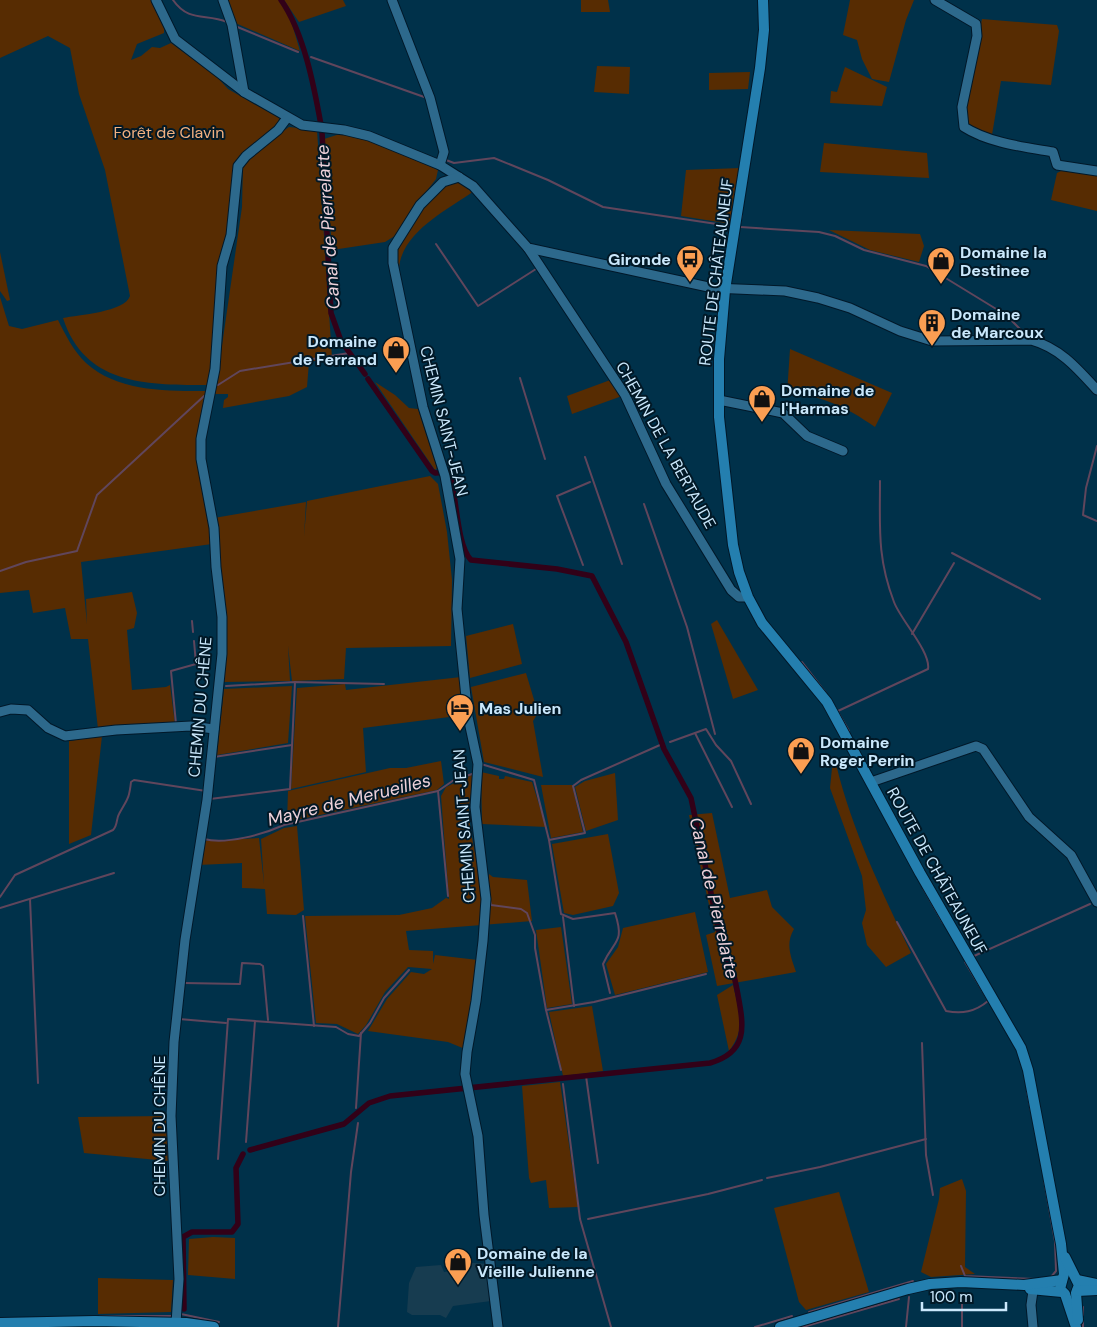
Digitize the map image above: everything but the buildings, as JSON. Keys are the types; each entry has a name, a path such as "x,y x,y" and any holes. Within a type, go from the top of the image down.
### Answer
{"main road":[{"name":"ROUTE DE CHÂTEAUNEUF","path":"763,0 764,30 760,68 725,290 720,337 719,400 733,545 739,572 748,598 771,635 819,690 957,939 1021,1048 1028,1070 1069,1279 1079,1285 1070,1292"},
{"name":"ROUTE DE CHÂTEAUNEUF","path":"1069,1279 1060,1286 1070,1292 1077,1327"},
{"path":"1034,1286 1069,1279 1097,1284"},
{"path":"780,1327 918,1286 952,1282 1034,1286 1070,1292 1097,1290"},
{"path":"0,1323 95,1321 176,1323 214,1327"}],"street":[{"name":"CHEMIN DE LA BERTAUDE","path":"156,0 175,39 244,92 287,118 302,125 368,136 442,161 472,186 528,248 625,395 666,484 731,590 739,597 748,598"},
{"path":"223,0 232,25 244,92"},
{"path":"392,0 430,98 442,161"},
{"path":"935,0 976,24 977,36 962,107 964,128 1008,143 1053,152 1057,165 1097,171"},
{"name":"CHEMIN DU CHÊNE","path":"176,1323 179,1302 179,1279 171,1116 174,1042 185,940 207,800 222,654 222,617 214,528 200,459 215,369 222,266 231,235 238,166 246,156 278,130 287,118"},
{"name":"CHEMIN SAINT-JEAN","path":"459,177 443,182 431,192 393,248 393,263 423,407 444,472 460,560 457,609 468,717 478,772 475,807 486,899 476,1001 466,1058 468,1089 478,1136 484,1215 498,1327"},
{"path":"528,248 725,290 785,291 818,298 850,308 900,331 932,341 1031,340 1046,344 1058,351 1097,390"},
{"path":"719,400 783,413 807,436 843,450"},
{"path":"0,712 11,709 28,710 48,728 65,736 116,730 191,726 214,729"},
{"path":"871,782 976,746 983,749 1029,817 1071,855 1097,902"},
{"path":"1033,1327 1031,1305 1034,1286"}],"shaded area":[{"path":"462,1262 488,1264 491,1301 453,1306 446,1318 440,1315 412,1315 407,1312 409,1283 416,1267 441,1265 444,1272 457,1270"}],"green space":[{"name":"Forêt de Clavin","path":"0,0 152,0 164,28 164,33 137,44 131,60 141,56 152,47 160,48 171,43 217,77 228,89 279,118 278,126 237,160 209,385 142,382 121,377 103,369 87,357 73,340 63,318 111,309 120,306 130,296 105,170 79,94 70,48 48,36 0,58"},
{"path":"226,0 279,0 289,14 300,51 233,22"},
{"path":"284,0 343,0 346,6 299,22"},
{"path":"581,0 608,0 610,12 581,12"},
{"path":"850,0 914,0 906,20 889,82 872,79 862,59 857,40 843,35"},
{"path":"982,19 1057,25 1059,31 1051,85 1001,81 992,135 971,129 965,121 966,98"},
{"path":"597,66 630,67 629,94 594,92"},
{"path":"845,67 887,87 882,106 830,103 831,91 837,92"},
{"path":"750,72 748,89 709,90 709,73"},
{"path":"289,127 317,130 332,358 309,362 307,387 289,396 223,408 224,400 228,397 228,394 215,394 242,207 243,164 252,153"},
{"path":"343,133 371,141 438,170 436,179 412,210 398,234 385,242 332,250 324,139"},
{"path":"824,143 927,153 929,178 820,172"},
{"path":"741,168 731,224 681,216 686,170"},
{"path":"1063,170 1097,175 1097,211 1051,200 1057,173"},
{"path":"459,180 474,191 439,214 417,233 408,243 402,255 399,268 396,268 395,249 406,230 435,191 452,181"},
{"path":"829,230 920,234 924,246 919,262 870,250"},
{"path":"0,252 10,300 7,301 0,291"},
{"path":"0,297 9,326 22,329 58,320 70,343 82,359 99,373 113,380 128,385 160,390 208,391 200,440 212,544 81,562 87,624 86,599 132,592 137,613 134,628 127,630 132,690 170,685 175,724 98,729 88,639 71,639 65,608 33,613 29,590 0,593"},
{"path":"790,349 892,393 875,427 834,403 812,397 787,394"},
{"path":"613,379 622,396 572,414 567,396"},
{"path":"375,382 395,395 409,408 418,409 437,468 435,470"},
{"path":"430,476 438,484 447,532 452,580 451,646 346,648 344,679 292,681 288,646 290,681 224,682 224,614 214,518 306,502 304,537 307,501"},
{"path":"717,620 758,690 733,699 711,624"},
{"path":"513,624 522,664 470,678 466,636"},
{"path":"526,673 538,713 533,721 543,777 484,762 471,687"},
{"path":"461,677 465,715 363,728 366,772 291,789 297,688 345,684 346,690"},
{"path":"292,686 288,743 217,755 224,689"},
{"path":"102,736 91,835 69,844 69,741"},
{"path":"441,761 444,784 437,790 287,822 288,791 390,768 406,768"},
{"path":"836,764 859,837 911,953 886,967 867,945 862,923 866,910 862,876 830,788 832,768"},
{"path":"481,772 499,776 499,779 504,779 505,776 532,782 546,827 482,824"},
{"path":"615,773 618,820 586,831 575,787 585,781"},
{"path":"472,775 469,814 484,899 489,874 493,877 527,880 532,921 406,931 409,950 433,951 433,964 435,955 478,960 465,1049 448,1042 368,1031 387,999 411,972 424,974 432,969 408,967 385,992 366,1025 358,1034 337,1024 316,1023 305,916 399,915 432,908 446,898 449,899 441,796 446,787"},
{"path":"541,785 572,785 583,832 551,838"},
{"path":"712,813 730,898 767,890 772,907 794,929 789,945 796,972 717,986 706,935 715,932 689,815"},
{"path":"297,826 304,910 296,915 267,914 265,889 242,888 242,863 198,865 203,841 259,838 264,884 261,839 284,828"},
{"path":"608,834 619,893 613,906 573,915 564,913 552,844"},
{"path":"695,912 708,972 615,995 606,964 618,947 623,928"},
{"path":"561,927 572,1004 547,1008 536,930"},
{"path":"733,985 739,1011 740,1027 735,1042 729,1051 717,995"},
{"path":"592,1006 603,1071 563,1076 549,1012"},
{"path":"560,1082 578,1207 549,1208 546,1180 531,1183 529,1178 522,1086"},
{"path":"166,1116 168,1161 84,1153 78,1117"},
{"path":"962,1179 966,1191 965,1267 975,1274 931,1277 921,1272 940,1188"},
{"path":"839,1192 869,1292 806,1310 799,1302 774,1208"},
{"path":"235,1238 235,1279 188,1275 189,1239"},
{"path":"98,1278 173,1280 171,1312 98,1314"}],"waterway":[{"path":"173,0 185,12 192,15 227,22"},
{"name":"Canal de Pierrelatte","path":"281,0 289,13 302,44 321,125"},
{"path":"235,26 298,52"},
{"path":"311,57 427,98"},
{"name":"Canal de Pierrelatte","path":"322,132 331,313 341,341 365,374"},
{"path":"446,160 454,163 494,158 548,180 603,207 730,226"},
{"path":"740,224 742,214"},
{"path":"740,227 819,232 835,236 864,250 926,266 1006,315 1028,337"},
{"path":"436,244 478,306 536,269"},
{"path":"1034,336 1042,339"},
{"path":"218,385 240,371 349,353"},
{"path":"1065,353 1080,366"},
{"path":"520,378 545,459"},
{"name":"Canal de Pierrelatte","path":"250,1150 344,1124 369,1103 390,1096 710,1063 731,1052 737,1045 742,1028 736,984 732,969 724,955 691,798 664,749 626,642 592,576 557,569 471,560 462,543 449,472 435,473 432,471 368,379"},
{"path":"0,571 26,562 77,551 97,495 204,396"},
{"path":"1097,446 1086,488 1083,515 1097,521"},
{"path":"585,457 622,564"},
{"path":"838,711 928,669 925,654 897,609 885,571 880,528 880,481"},
{"path":"583,565 557,496 590,482"},
{"path":"644,504 687,627 715,734"},
{"path":"952,553 1040,599"},
{"path":"912,634 954,563"},
{"path":"192,621 193,632"},
{"path":"176,724 171,671 196,664 194,641"},
{"path":"802,662 826,693"},
{"path":"226,686 295,682 384,684"},
{"path":"210,799 290,789 295,682"},
{"path":"835,707 849,731"},
{"path":"670,742 706,729 716,745 731,761 751,804"},
{"path":"695,733 732,807"},
{"path":"214,757 292,745"},
{"path":"481,764 534,780 549,840 585,833 573,786 581,780 660,745"},
{"name":"Mayre de Merueilles","path":"204,839 223,841 245,838 284,825 438,791 454,780 475,773"},
{"name":"Mayre de Merueilles","path":"0,897 15,875 113,830 126,802 131,782 134,780 206,791"},
{"path":"438,791 448,896"},
{"path":"549,840 561,914 573,919 615,913 619,931 617,941 603,964 610,993"},
{"path":"0,908 114,873"},
{"path":"923,888 943,923"},
{"path":"30,899 38,1083"},
{"name":"Mayre de Merueilles","path":"490,901 491,905 521,909 527,913 535,935 535,948 546,1010 561,1070"},
{"path":"974,956 1090,904"},
{"path":"303,916 314,1026"},
{"path":"563,917 574,1006"},
{"path":"897,922 946,1011 968,1011 978,1008 988,1001"},
{"path":"965,962 991,1005"},
{"path":"184,983 240,984 242,963 260,964 263,966 268,1020"},
{"path":"218,1159 228,1019 336,1027 348,1034 359,1036 370,1023 384,998 409,970"},
{"path":"546,1010 594,1002 706,974"},
{"path":"179,1019 226,1023"},
{"path":"246,1142 255,1021"},
{"path":"356,1108 361,1033"},
{"path":"922,1043 926,1155 933,1195"},
{"path":"586,1076 598,1163"},
{"name":"Mayre de Merueilles","path":"563,1084 580,1219 611,1327"},
{"path":"1027,1091 1031,1111"},
{"path":"338,1327 351,1172 358,1123"},
{"path":"767,1178 820,1167 926,1139"},
{"name":"Canal de Pierrelatte","path":"184,1309 183,1237 192,1232 232,1232 238,1224 236,1168 243,1154"},
{"path":"588,1219 708,1194 762,1180"},
{"path":"1044,1180 1055,1241 1056,1271 1051,1277"},
{"path":"961,1266 965,1276 1036,1279"},
{"path":"809,1312 913,1281"},
{"path":"962,1296 962,1327"},
{"path":"906,1327 909,1297"},
{"path":"803,1327 899,1299"},
{"path":"1083,1307 1083,1315"},
{"path":"181,1314 219,1322"},
{"path":"100,1316 172,1316"},
{"path":"755,1327 792,1316"},
{"path":"1083,1319 1083,1327"}],"place":[{"name":"Gironde","path":"690,283"},
{"name":"Domaine la Destinee","path":"941,285"},
{"name":"Domaine de Marcoux","path":"932,347"},
{"name":"Domaine de Ferrand","path":"396,374"},
{"name":"Domaine de l'Harmas","path":"762,423"},
{"name":"Mas Julien","path":"460,732"},
{"name":"Domaine Roger Perrin","path":"801,775"},
{"name":"Domaine de la Vieille Julienne","path":"458,1286"}]}
